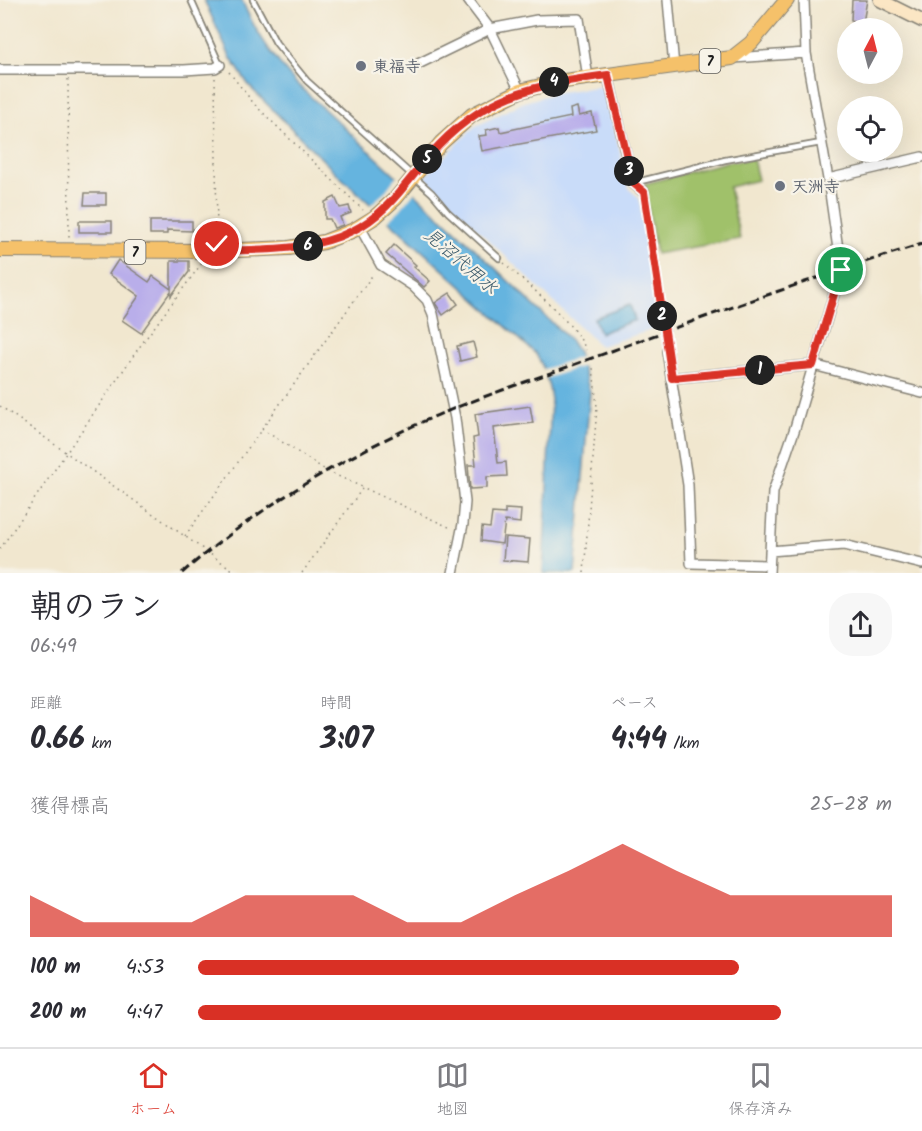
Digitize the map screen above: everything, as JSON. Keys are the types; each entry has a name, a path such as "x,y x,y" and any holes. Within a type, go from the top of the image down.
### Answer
{"main road":[{"name":"7","path":"0,250 211,251 303,247 332,240 369,221 396,198 441,142 472,115 520,91 557,82 732,58 751,43 786,0"},
{"path":"880,0 922,21"}],"street":[{"path":"468,0 490,29 520,91"},
{"path":"668,0 674,67"},
{"path":"668,351 688,485 691,563 769,569 772,492 795,428 841,270 806,53 804,0"},
{"path":"416,65 490,29 537,20 579,19 588,78"},
{"path":"732,58 806,53"},
{"path":"0,70 184,70 218,67"},
{"path":"608,75 633,183 644,192"},
{"path":"828,179 922,157"},
{"path":"369,221 381,265 413,286 427,300 433,314 455,418 465,502 453,573"},
{"path":"672,378 813,365 922,393"},
{"path":"770,551 844,545 922,564"}],"lane":[{"path":"190,0 218,67"},
{"path":"254,0 271,35 301,74 411,178 432,193 448,212 499,258"},
{"path":"633,183 725,160 821,143"},
{"path":"644,192 668,351"}],"path":[{"path":"0,549 138,349 211,251 218,67 231,74 255,105 348,194 369,221"},
{"path":"68,70 69,243"},
{"path":"499,258 577,334 586,350"},
{"path":"184,536 381,265"},
{"path":"584,573 597,407 593,368"},
{"path":"0,406 237,573"},
{"path":"261,428 318,466 363,489 461,532"},
{"path":"302,573 363,489"}],"shaded area":[{"path":"604,86 629,189 639,198 658,328 600,346 425,177 474,127 524,102 559,92"}],"green space":[{"path":"753,159 758,180 729,187 740,239 656,254 644,184 726,162"}],"water":[{"name":"見沼代用水","path":"204,0 242,0 265,44 296,83 469,243 570,340 578,352 590,392 575,573 543,573 551,400 546,376 536,354 336,173 250,87 230,57"},
{"path":"630,305 635,320 600,333 594,318"}],"pier":[{"path":"398,174 416,190 387,222 369,206 384,193"},
{"path":"583,356 586,365 544,379 541,370"}],"building":[{"path":"852,0 867,0 864,18 851,18"},
{"path":"577,107 579,116 592,113 596,130 482,151 479,136 487,135 486,130 499,127 500,132 571,117 570,109"},
{"path":"85,193 106,193 106,205 84,205"},
{"path":"335,197 340,208 349,206 351,213 340,217 343,225 334,228 330,219 325,219 325,202"},
{"path":"79,221 112,221 112,232 79,232"},
{"path":"150,221 192,221 192,231 167,230 167,234 150,234"},
{"path":"394,245 430,281 424,287 386,254"},
{"path":"118,260 149,282 153,276 171,289 171,261 189,261 189,272 171,296 171,291 141,333 122,320 139,296 109,274"},
{"path":"450,293 458,304 443,315 435,303"},
{"path":"473,342 477,357 460,361 457,346"},
{"path":"530,406 533,423 494,428 498,463 506,462 507,476 487,477 487,488 470,489 468,465 476,465 473,438 478,437 475,414"},
{"path":"505,509 521,510 520,523 505,521 502,544 481,541 482,527 490,528 492,513 505,514"},
{"path":"505,537 530,539 528,562 503,560"}],"railway":[{"path":"182,573 235,531 292,492 321,474 411,427 497,392 752,300 922,244"}],"place":[{"name":"東福寺","path":"361,66"},
{"name":"天洲寺","path":"780,186"}],"route":[{"path":"217,244 217,251 289,248 303,247 340,237 360,227 387,207 441,142 472,115 520,91 557,82 608,75 633,183 644,192 672,378 813,365 841,270"}]}
